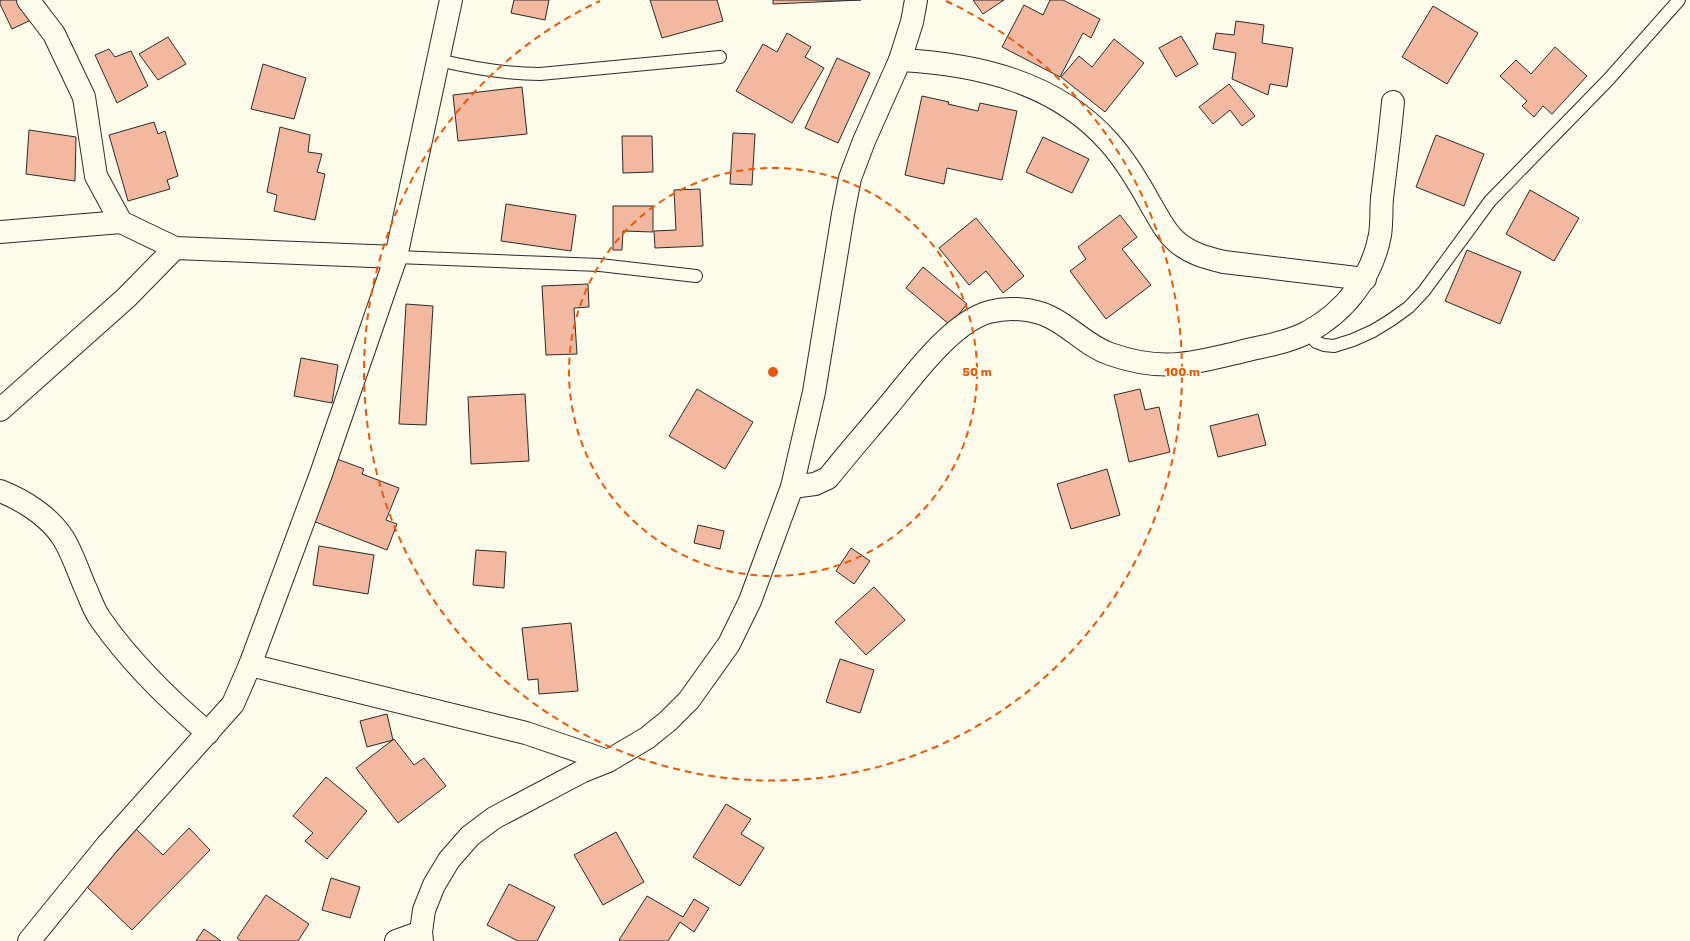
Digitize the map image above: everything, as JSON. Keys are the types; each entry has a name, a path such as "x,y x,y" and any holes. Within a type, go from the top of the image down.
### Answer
{"street":[{"path":"28,0 54,34 84,96 96,176 121,222"},
{"path":"29,941 107,845 233,704 250,665 321,474 396,257 451,0"},
{"path":"396,941 421,936 424,910 434,885 449,860 470,836 494,818 583,771 608,761 647,738 668,721 689,700 729,644 750,602 792,486 814,392 842,214 850,178 864,141 900,60 912,22 916,0"},
{"path":"900,60 937,62 974,68 1025,84 1059,100 1090,123 1109,142 1126,162 1166,231 1177,242 1190,251 1206,258 1224,262 1365,279"},
{"path":"792,486 815,484 828,478 918,370 954,333 972,319 988,312 1008,309 1029,310 1050,317 1092,345 1107,353 1134,361 1160,365 1191,363 1287,341 1308,332 1341,308 1365,279 1376,252 1380,236 1382,201 1393,102"},
{"path":"0,232 121,222 175,248 396,257"},
{"path":"0,410 126,298 175,248"},
{"path":"0,491 30,506 48,521 62,537 100,619 123,650 148,679 208,733"},
{"path":"250,665 526,733 608,761"}],"lane":[{"path":"1308,332 1316,342 1334,346 1372,332 1408,307 1424,291 1490,201 1608,80 1679,0"},
{"path":"438,60 491,71 533,74 561,73 720,57"},
{"path":"396,257 600,265 696,276"}],"building":[{"path":"20,0 31,20 12,29 0,4 0,1"},
{"path":"514,0 549,0 545,20 511,13"},
{"path":"650,0 717,0 723,21 662,38"},
{"path":"773,0 861,0 773,4"},
{"path":"973,0 1004,0 983,14"},
{"path":"1050,0 1063,0 1100,19 1091,38 1083,33 1060,77 1002,47 1024,5 1043,15"},
{"path":"1433,6 1478,33 1447,84 1402,57"},
{"path":"1236,21 1264,25 1262,43 1293,48 1287,87 1270,84 1268,95 1232,79 1236,53 1213,49 1216,33 1234,35"},
{"path":"787,33 811,47 805,57 824,68 792,123 736,91 763,44 777,52"},
{"path":"1181,36 1198,64 1176,77 1159,48"},
{"path":"168,37 186,64 158,80 139,54"},
{"path":"1114,39 1144,63 1105,112 1061,77 1079,56 1092,67"},
{"path":"1555,47 1587,76 1552,114 1543,106 1534,117 1522,106 1527,101 1500,76 1516,60 1531,74"},
{"path":"109,49 115,57 131,51 148,86 117,103 95,55"},
{"path":"837,58 870,73 838,143 805,128"},
{"path":"263,64 306,78 294,119 251,109"},
{"path":"1229,84 1255,116 1242,126 1230,110 1213,124 1199,107"},
{"path":"522,87 527,134 458,141 453,95"},
{"path":"922,96 978,111 980,103 1017,111 1002,180 947,168 944,184 905,175"},
{"path":"154,122 158,134 165,131 178,176 167,180 170,189 128,201 109,135"},
{"path":"280,127 310,135 308,152 322,154 317,172 325,174 315,220 274,211 277,195 267,192"},
{"path":"29,130 76,137 75,181 26,174"},
{"path":"733,133 755,134 752,185 730,184"},
{"path":"1436,135 1484,154 1464,206 1416,187"},
{"path":"622,136 652,136 653,172 623,173"},
{"path":"1043,137 1089,159 1072,193 1026,172"},
{"path":"700,189 703,246 655,248 654,231 676,230 674,190"},
{"path":"1530,190 1579,218 1554,261 1506,234"},
{"path":"506,204 576,215 571,251 501,241"},
{"path":"613,206 653,206 653,232 623,231 622,250 613,250"},
{"path":"1120,215 1137,237 1122,249 1151,285 1106,319 1070,271 1086,259 1078,247"},
{"path":"976,218 1024,276 1003,293 986,271 969,285 939,248"},
{"path":"1467,250 1521,272 1500,324 1445,301"},
{"path":"923,267 967,304 950,325 906,288"},
{"path":"588,284 589,307 574,308 577,354 546,355 542,286"},
{"path":"406,304 433,306 426,425 399,424"},
{"path":"301,358 338,365 332,403 294,396"},
{"path":"697,389 753,422 725,469 669,436"},
{"path":"1140,389 1145,410 1159,407 1170,452 1129,462 1114,395"},
{"path":"525,394 529,461 471,464 468,397"},
{"path":"1258,414 1266,445 1218,457 1210,426"},
{"path":"337,459 364,469 362,474 399,488 386,520 397,524 387,550 313,521"},
{"path":"1107,469 1120,515 1071,529 1057,484"},
{"path":"698,525 724,531 720,549 694,543"},
{"path":"319,546 374,555 368,594 313,585"},
{"path":"851,548 870,561 854,584 836,571"},
{"path":"476,550 506,552 504,588 473,585"},
{"path":"874,587 905,620 866,655 835,622"},
{"path":"571,623 578,691 539,694 538,679 528,680 522,628"},
{"path":"840,659 874,670 860,713 826,702"},
{"path":"387,714 393,740 367,747 360,721"},
{"path":"394,739 414,765 424,758 446,786 398,823 356,768"},
{"path":"326,777 367,811 327,859 305,841 313,833 293,816"},
{"path":"726,804 751,819 741,834 764,848 740,886 693,857"},
{"path":"189,828 210,850 132,930 83,883 136,829 163,855"},
{"path":"616,832 644,882 603,905 574,855"},
{"path":"331,878 360,887 350,918 322,910"},
{"path":"509,884 555,907 537,941 518,941 487,925"},
{"path":"266,895 309,924 298,941 241,941 237,938"},
{"path":"647,896 683,917 694,899 709,908 694,932 680,922 668,941 619,940"},
{"path":"204,929 221,941 196,941"}]}
